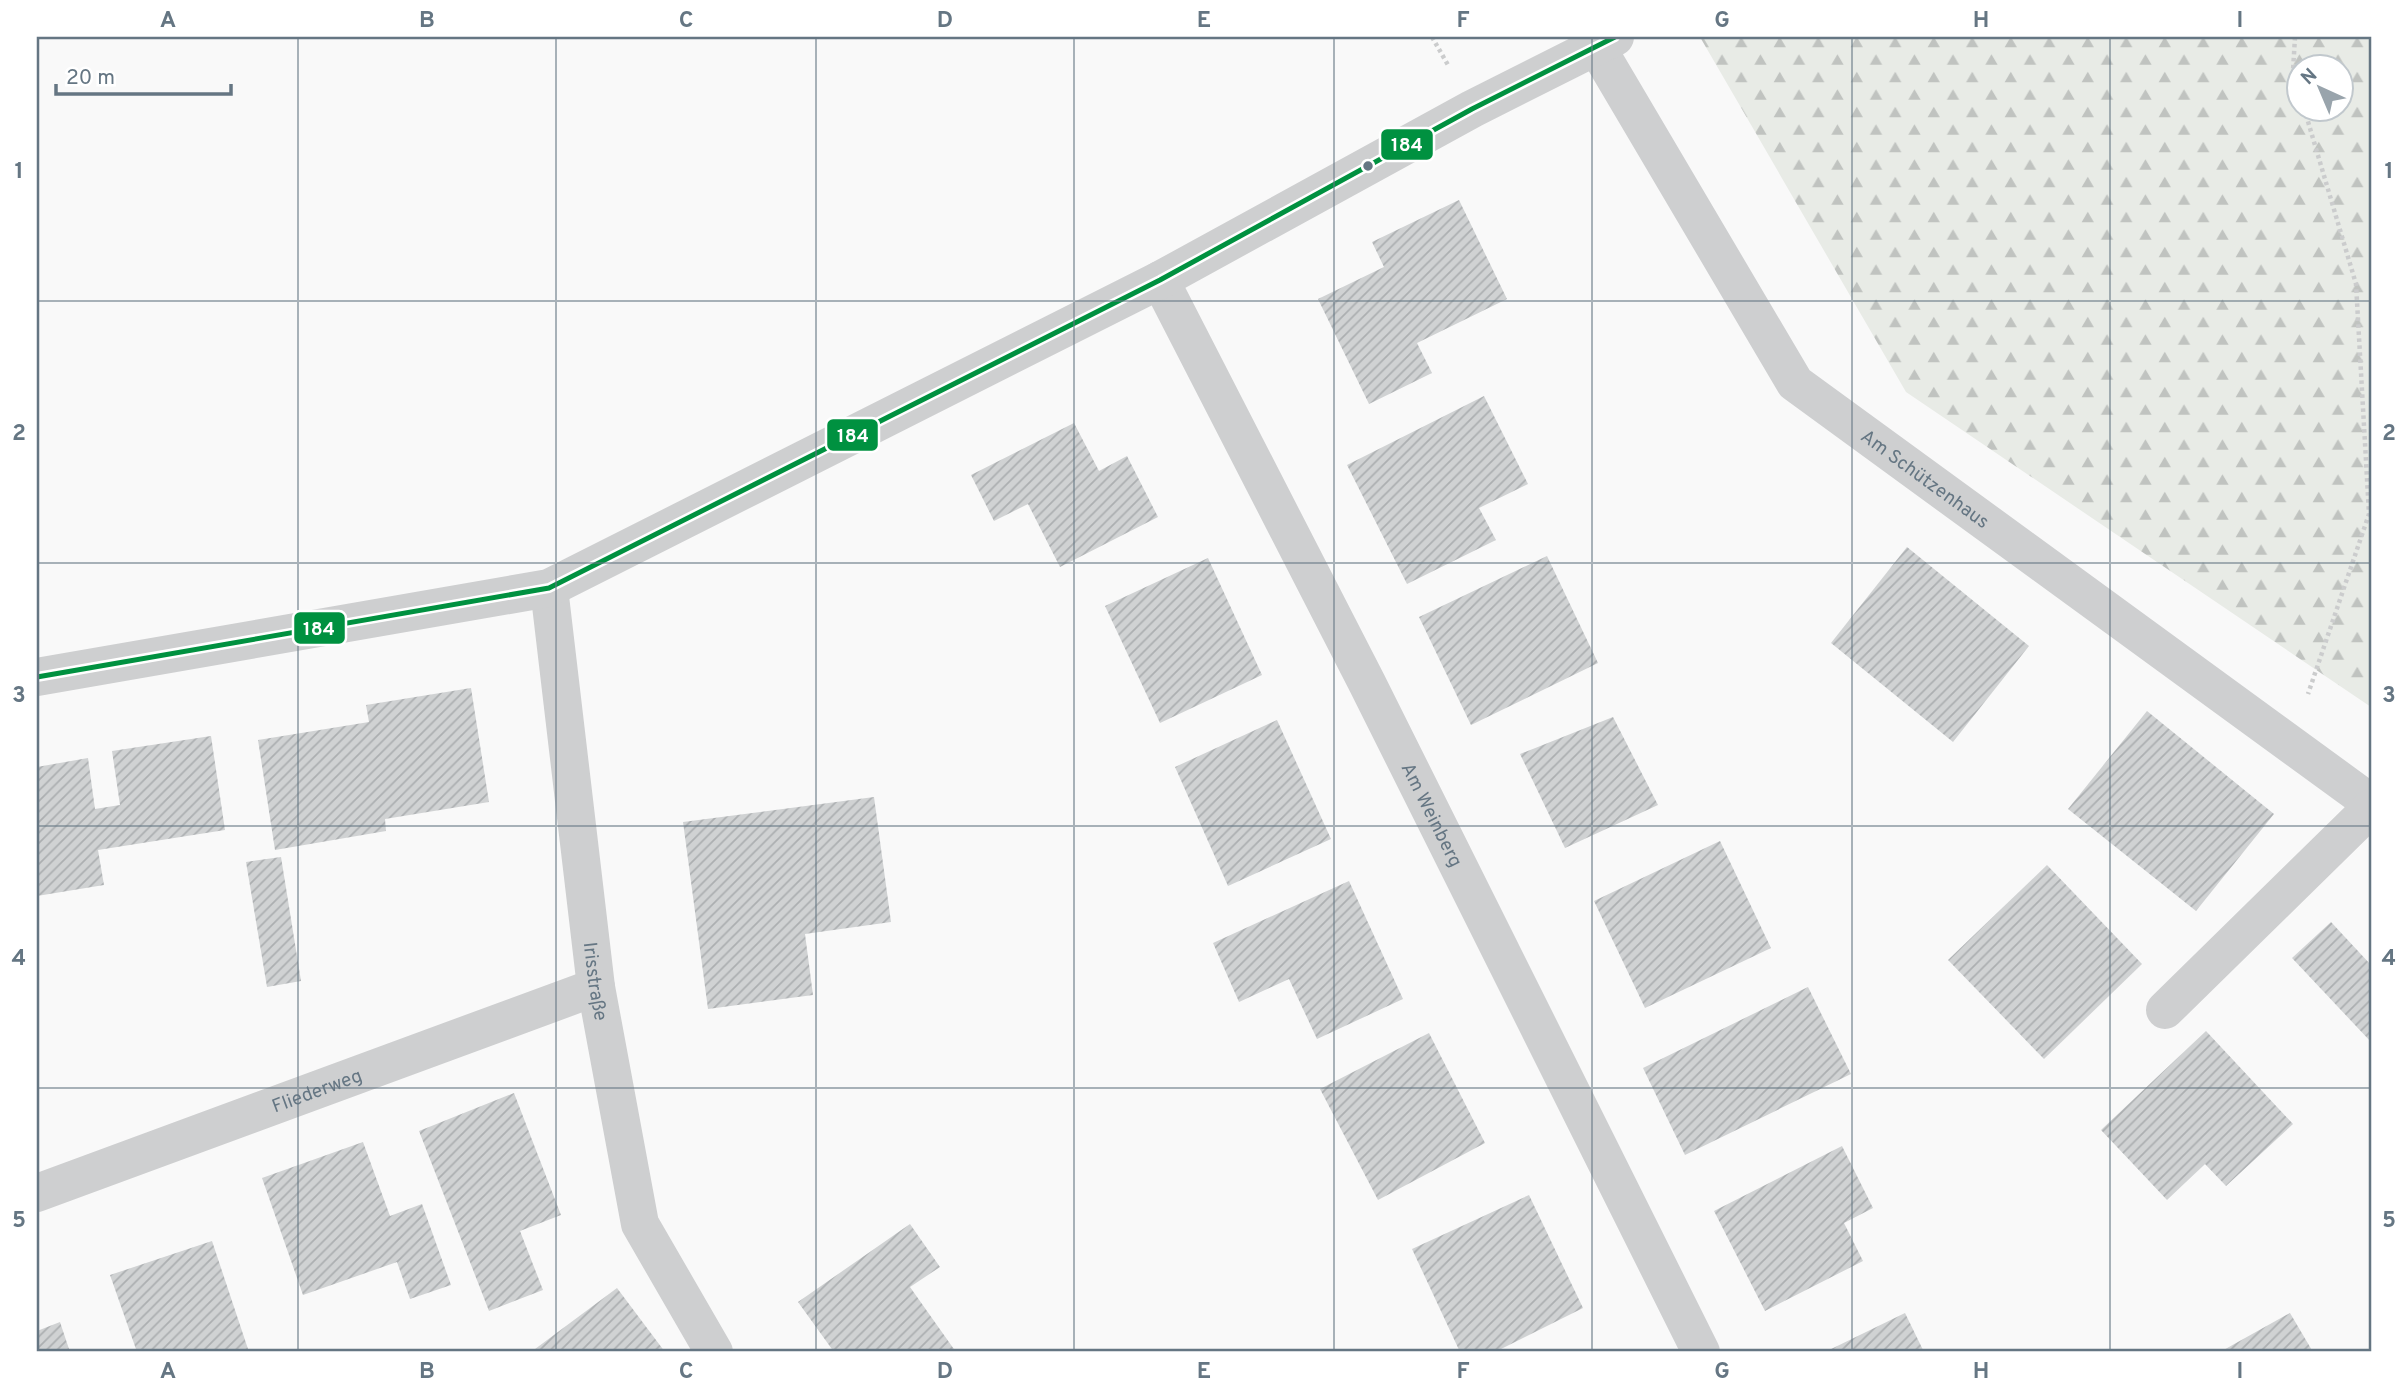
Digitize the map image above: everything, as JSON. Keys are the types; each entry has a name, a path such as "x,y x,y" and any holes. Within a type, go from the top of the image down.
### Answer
{"street":[{"path":"37,677 549,589 1160,280 1472,109 1605,41"},
{"name":"Am Schützenhaus","path":"1605,41 1795,383 2371,806 2165,1010"},
{"name":"Am Weinberg","path":"1160,280 1367,683 1702,1352"},
{"name":"Irisstraße","path":"549,589 596,988 640,1224 714,1352"},
{"name":"Fliederweg","path":"37,1193 596,988"}],"path":[{"path":"2291,745 2369,514 2356,284 2308,122"}],"green space":[{"path":"1700,37 2371,37 2371,707 1906,392"}],"building":[{"path":"1459,200 1507,299 1417,343 1432,373 1369,404 1318,299 1384,267 1372,242"},
{"path":"1484,396 1528,484 1479,508 1496,540 1407,584 1347,465"},
{"path":"1074,423 1099,471 1127,456 1158,517 1060,567 1028,504 994,521 971,475"},
{"path":"1907,547 2029,646 1953,742 1831,643"},
{"path":"1547,556 1598,663 1471,725 1419,617"},
{"path":"1208,558 1262,675 1160,723 1105,606"},
{"path":"471,688 489,802 385,819 386,831 275,850 258,740 369,722 366,705"},
{"path":"2147,711 2274,814 2196,911 2068,809"},
{"path":"1613,717 1658,805 1565,848 1520,754"},
{"path":"1277,720 1331,839 1228,886 1175,767"},
{"path":"211,736 225,830 98,850 104,885 37,896 37,767 88,758 95,809 120,805 112,751"},
{"path":"874,797 891,922 805,934 813,995 708,1009 683,822"},
{"path":"1720,841 1771,948 1645,1008 1594,901"},
{"path":"281,857 301,981 267,987 246,862"},
{"path":"2047,865 2142,964 2044,1059 1948,960"},
{"path":"1349,881 1403,999 1317,1039 1289,979 1239,1002 1213,943"},
{"path":"2331,922 2371,965 2371,1042 2292,958"},
{"path":"1808,987 1851,1074 1685,1155 1643,1068"},
{"path":"2206,1031 2293,1124 2226,1186 2205,1164 2167,1200 2101,1130"},
{"path":"1429,1033 1485,1143 1378,1200 1320,1089"},
{"path":"514,1093 561,1215 520,1231 543,1290 489,1311 419,1131"},
{"path":"363,1142 390,1216 422,1204 451,1285 410,1299 397,1262 303,1295 262,1178"},
{"path":"1842,1146 1873,1208 1844,1223 1863,1261 1765,1311 1714,1211"},
{"path":"1529,1195 1583,1308 1495,1352 1460,1352 1412,1249"},
{"path":"910,1224 940,1267 910,1287 956,1352 834,1352 798,1302"},
{"path":"212,1241 248,1349 238,1352 137,1352 110,1275"},
{"path":"617,1288 665,1352 531,1352"},
{"path":"1905,1313 1924,1352 1825,1352"},
{"path":"2290,1313 2313,1352 2220,1352"},
{"path":"60,1322 70,1352 37,1352 37,1331"}],"transit line":[{"name":"184","path":"37,677 549,588 1160,280 1472,109 1615,37"}]}
